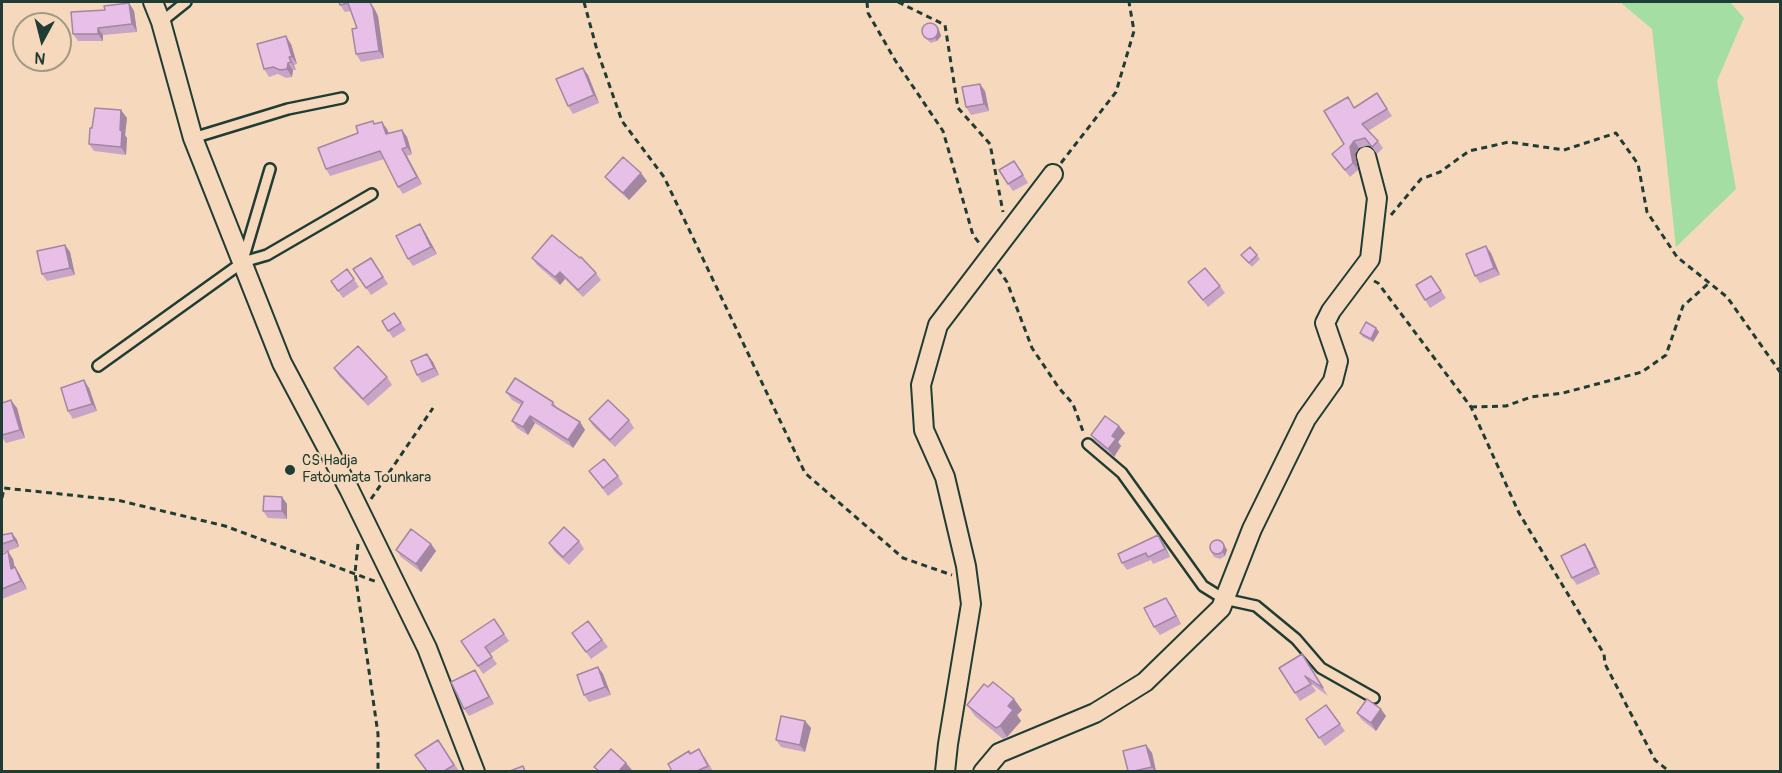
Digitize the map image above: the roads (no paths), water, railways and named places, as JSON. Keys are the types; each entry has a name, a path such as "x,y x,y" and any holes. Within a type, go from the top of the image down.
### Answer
{"street":[{"path":"153,2 161,22 193,138 282,363 349,489 428,648 475,771"},
{"path":"983,771 999,753 1095,713 1145,682 1221,608 1252,529 1306,418 1333,381 1338,361 1325,323 1331,311 1370,259 1377,198 1366,156"},
{"path":"945,771 971,604 945,477 924,430 921,385 938,325 1053,174"}],"lane":[{"path":"161,22 186,2"},
{"path":"193,138 288,109 342,98"},
{"path":"243,262 270,169"},
{"path":"98,366 243,262 267,255 372,194"},
{"path":"1088,444 1122,473 1203,586 1224,599 1256,606 1296,639 1321,668 1374,698"}],"place":[{"name":"CS Hadja Fatoumata Tounkara","path":"290,470"}]}
